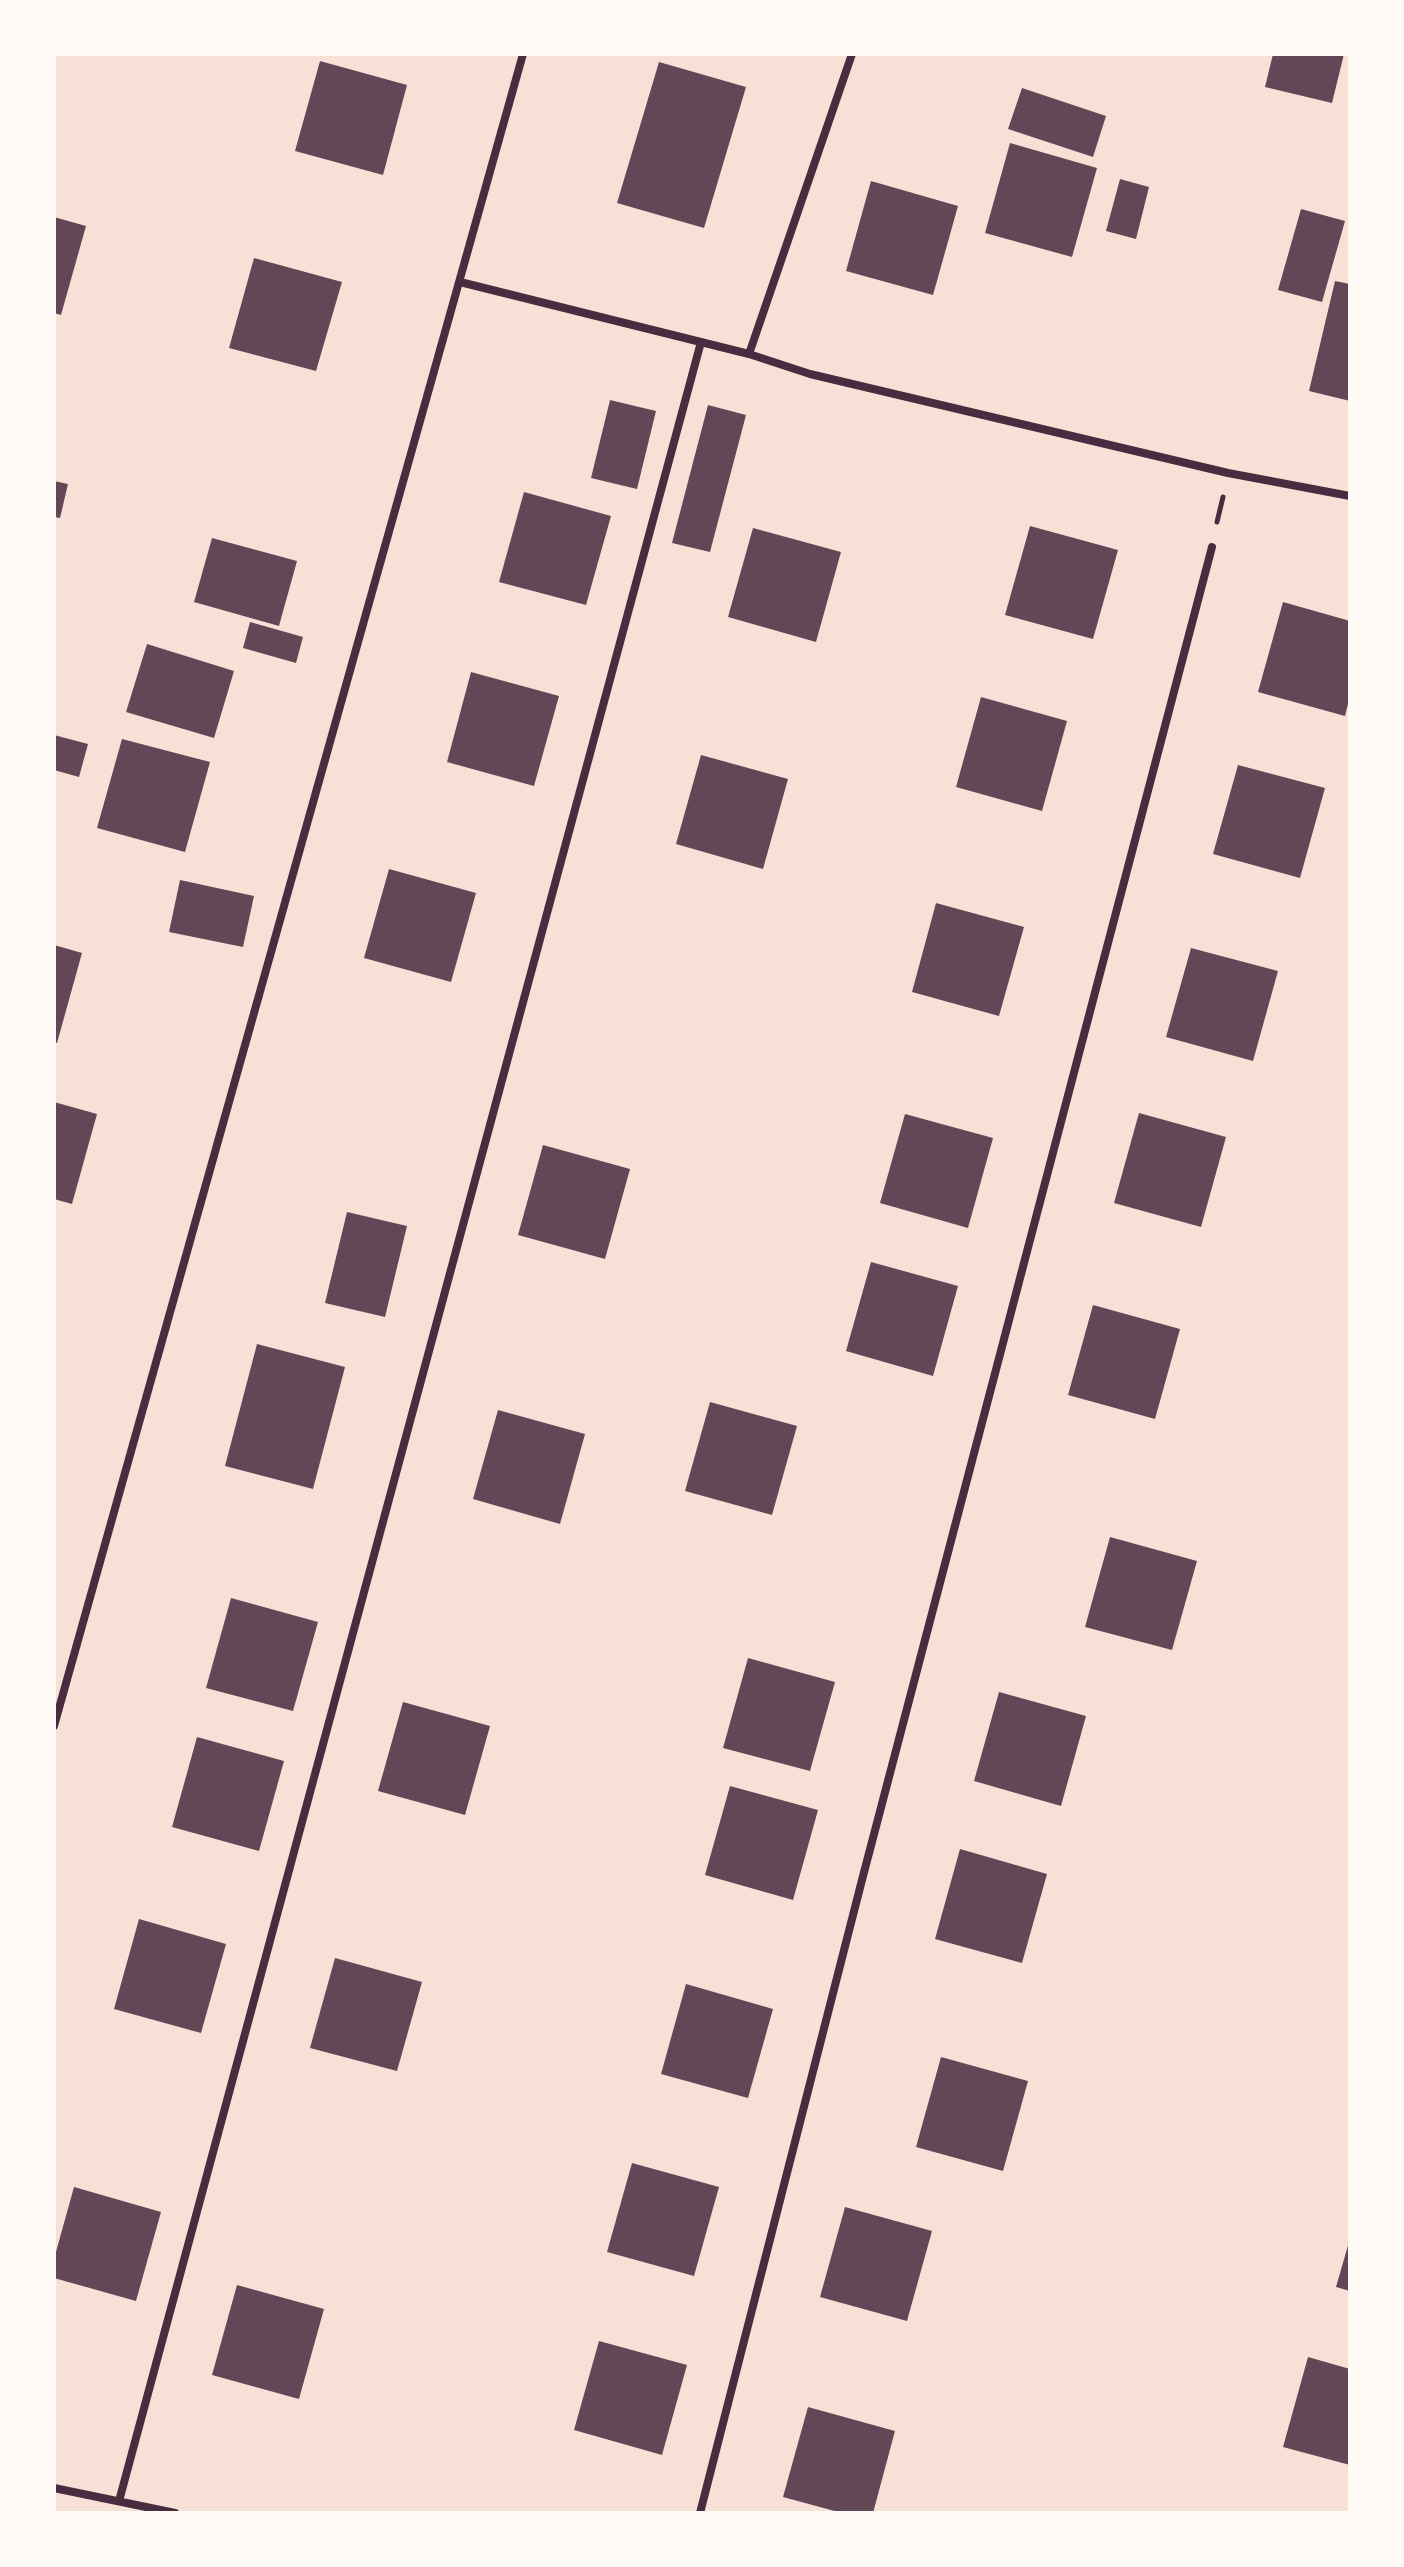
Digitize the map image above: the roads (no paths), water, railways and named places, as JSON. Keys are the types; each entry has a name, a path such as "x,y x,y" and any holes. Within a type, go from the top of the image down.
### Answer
{"street":[{"path":"54,1726 523,54"},
{"path":"749,354 852,54"},
{"path":"460,282 749,354 810,374 1228,473 1350,496"},
{"path":"119,2501 701,342"},
{"path":"700,2513 863,1876 1212,547"},
{"path":"54,2488 175,2513"}]}
